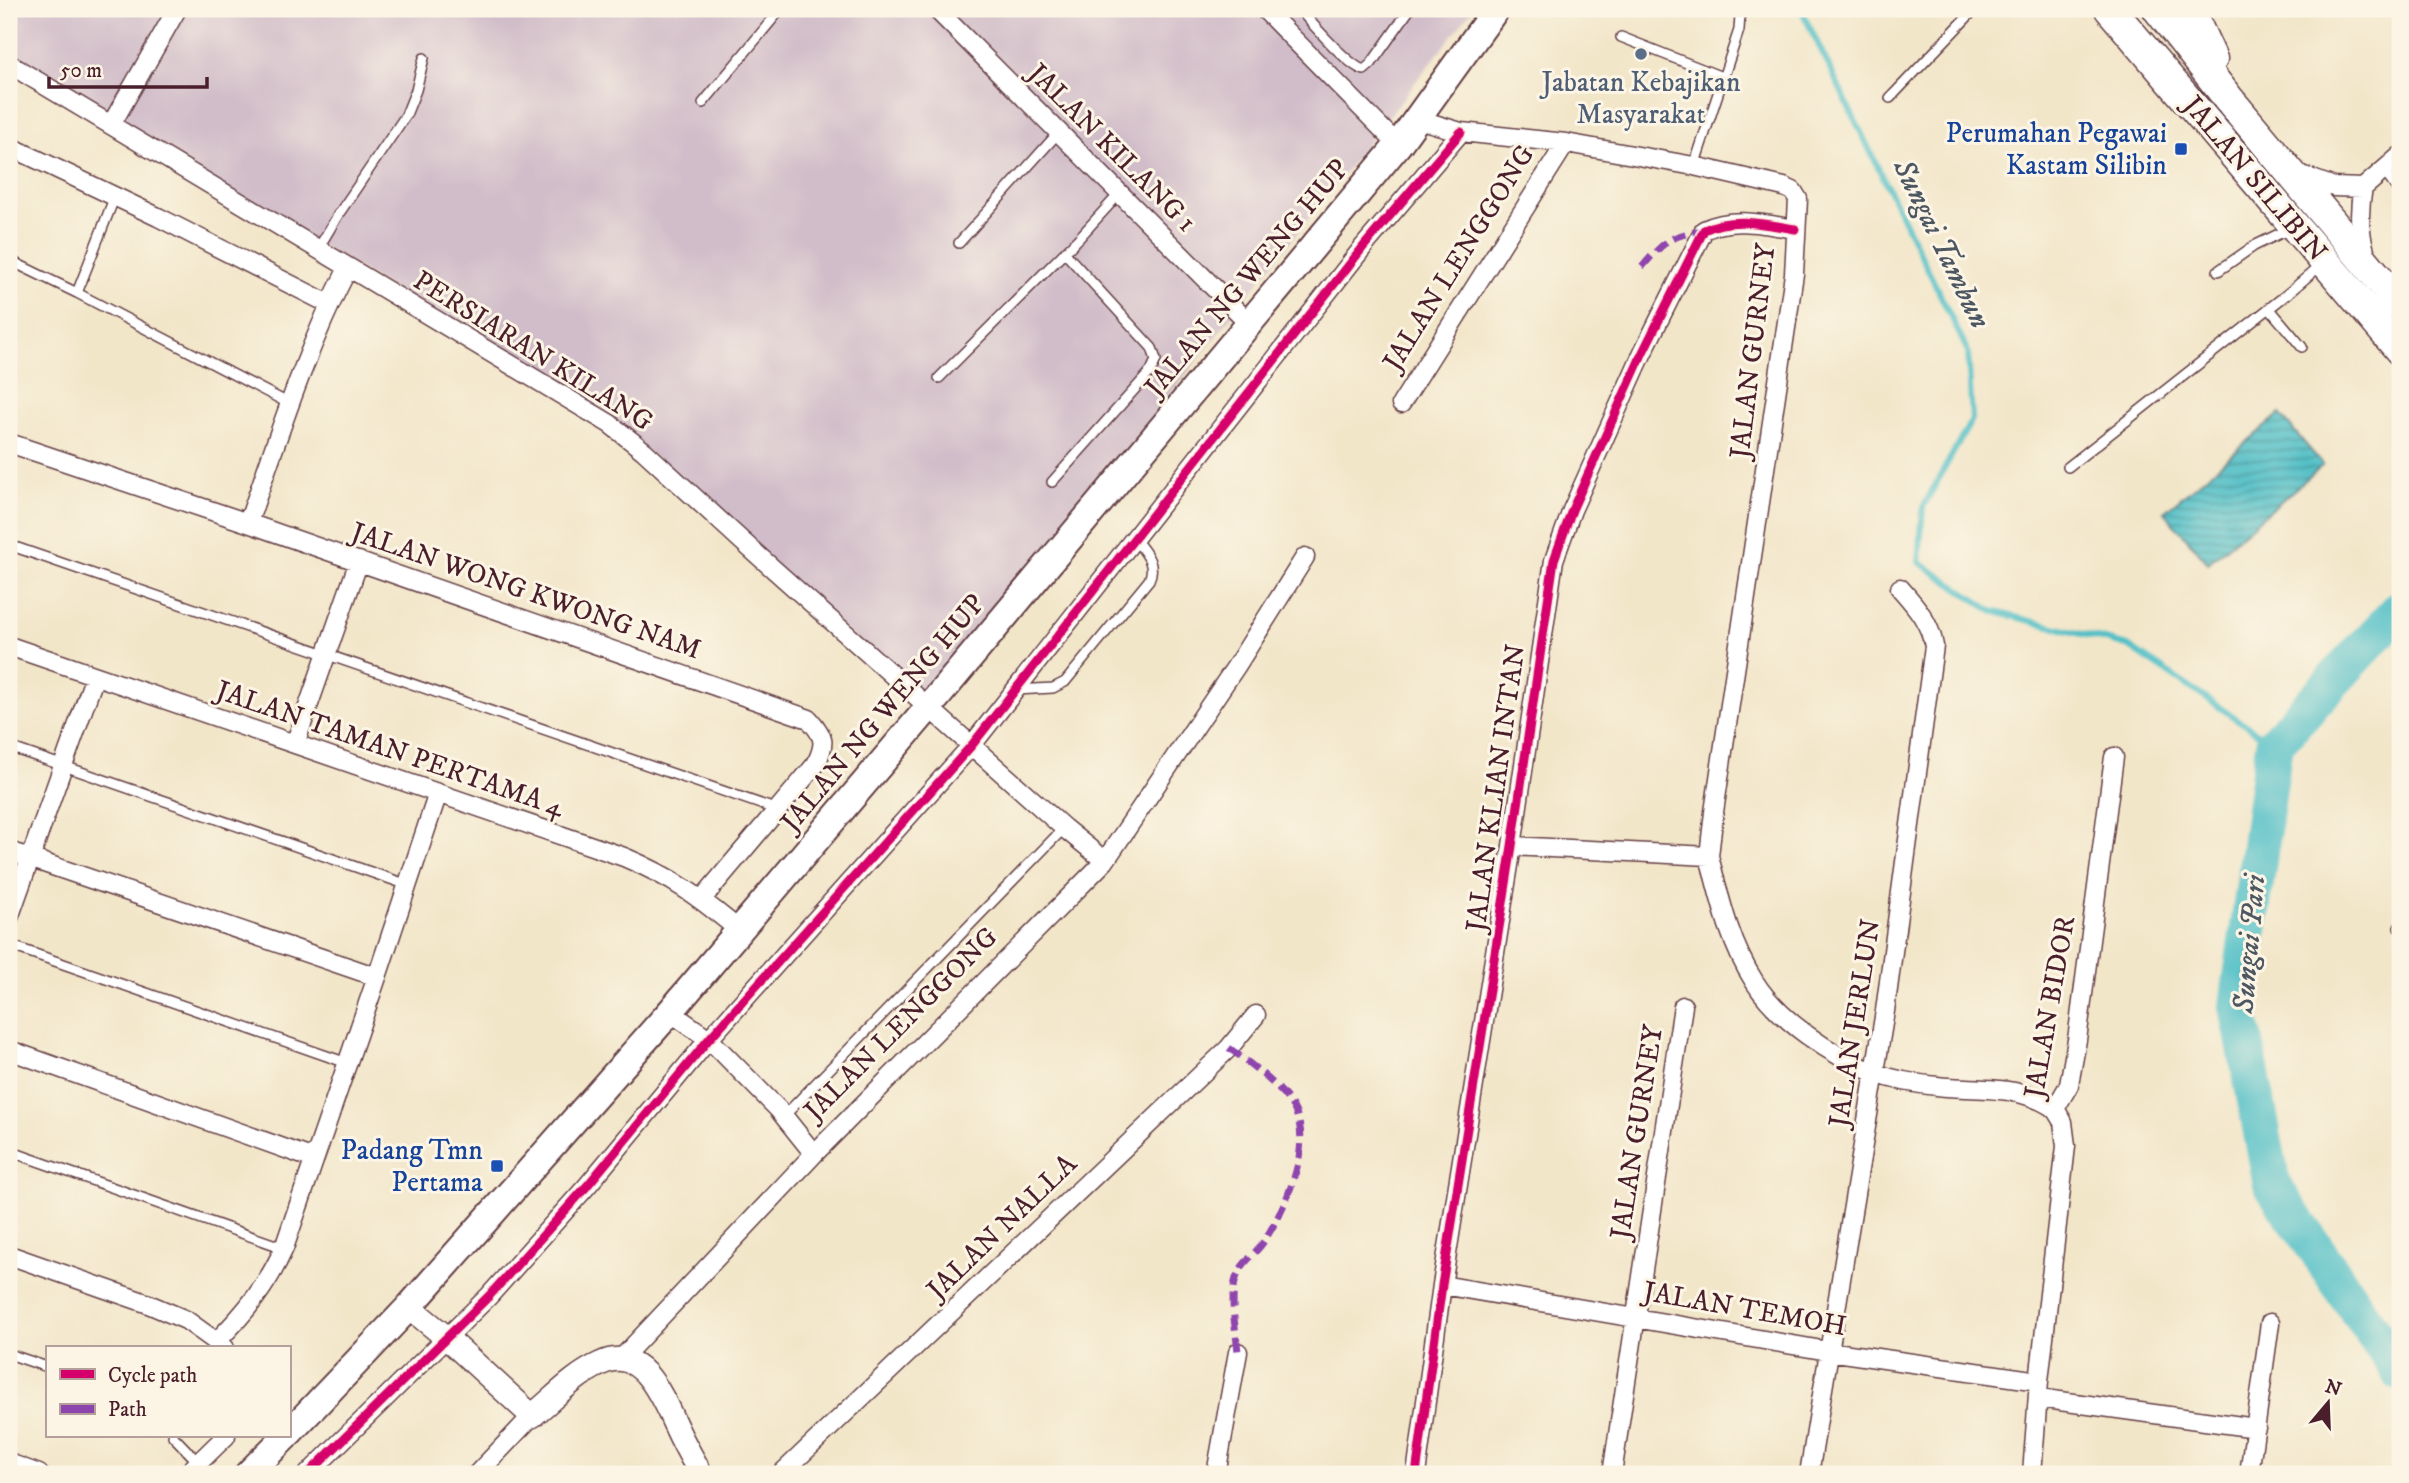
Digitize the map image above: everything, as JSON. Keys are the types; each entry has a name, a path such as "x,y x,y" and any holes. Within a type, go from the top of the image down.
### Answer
{"main road":[{"name":"JALAN NG WENG HUP","path":"291,1425 409,1307 740,931 1251,324 1398,145 1496,9"},
{"name":"JALAN SILIBIN","path":"2110,9 2400,350"},
{"name":"JALAN SILIBIN","path":"2158,9 2228,98 2400,304"},
{"path":"2189,9 2228,98"},
{"path":"2285,167 2301,208 2295,226"},
{"name":"JALAN NG WENG HUP","path":"248,1474 280,1438"}],"street":[{"path":"111,125 177,9"},
{"name":"JALAN KILANG 1","path":"936,9 1251,324"},
{"path":"1264,9 1398,145"},
{"name":"PERSIARAN KILANG","path":"9,64 610,424 1064,828 1105,861"},
{"name":"JALAN GURNEY","path":"1418,119 1461,132 1566,144 1694,166 1784,187 1793,191 1798,198 1794,274 1709,856"},
{"path":"308,1474 447,1338 587,1186 709,1040 972,745 1364,246 1461,132"},
{"name":"JALAN LENGGONG","path":"1401,404 1566,144"},
{"path":"9,146 329,304"},
{"path":"2285,167 2310,180 2334,187 2363,188 2400,156"},
{"path":"2363,188 2360,226 2364,248 2374,273"},
{"name":"JALAN KLIAN INTAN","path":"1416,1474 1442,1285 1512,846 1554,560 1572,510 1643,352 1704,230 1718,223 1759,222 1795,229"},
{"path":"248,523 329,304 348,268"},
{"name":"JALAN WONG KWONG NAM","path":"9,443 359,561 809,719 821,732 824,748 816,764 702,899"},
{"name":"JALAN LENGGONG","path":"477,1474 532,1416 582,1374 600,1363 621,1359 814,1154 1105,861 1237,665 1305,557"},
{"path":"295,744 359,561"},
{"name":"JALAN JERLUN","path":"1809,1474 1875,1073 1934,646 1933,635 1920,612 1899,588"},
{"name":"JALAN TAMAN PERTAMA 4","path":"9,646 624,857 658,871 702,899 740,931"},
{"path":"9,918 95,676"},
{"name":"JALAN BIDOR","path":"2032,1474 2038,1389 2066,1146 2063,1122 2055,1108 2068,1085 2077,1040 2114,757"},
{"path":"9,1255 146,1303 186,1320 221,1345 273,1273 284,1248 438,793"},
{"path":"1512,846 1709,856 1726,917 1754,982 1798,1029 1875,1073 1938,1086 2013,1091 2038,1097 2055,1108"},
{"path":"9,851 377,977"},
{"name":"JALAN GURNEY","path":"1612,1474 1683,1006"},
{"path":"670,1012 709,1040 784,1116 814,1154"},
{"name":"JALAN NALLA","path":"781,1474 1229,1048 1256,1016"},
{"path":"9,1050 314,1159"},
{"name":"JALAN TEMOH","path":"1442,1285 1828,1350 2256,1428"},
{"path":"409,1307 532,1416"},
{"path":"2249,1474 2270,1323"},
{"path":"1216,1474 1238,1352"},
{"path":"621,1359 633,1362 644,1371 662,1396 701,1474"},
{"path":"193,1469 224,1438"},
{"path":"9,1463 39,1474"}],"lane":[{"path":"704,103 781,9"},
{"path":"1299,9 1349,60 1358,68 1364,69 1371,64 1410,9"},
{"path":"1694,166 1739,30 1738,9"},
{"path":"1890,98 1975,9"},
{"path":"1621,37 1722,77"},
{"path":"318,249 406,115 424,58"},
{"path":"959,243 1059,132"},
{"path":"2384,170 2400,193"},
{"path":"939,377 1065,253 1120,193"},
{"path":"78,293 115,196"},
{"path":"2218,271 2254,246 2295,226"},
{"path":"1052,482 1151,371 1156,360 1152,348 1065,253"},
{"path":"9,260 290,404"},
{"path":"2068,467 2325,261"},
{"path":"2269,308 2302,347"},
{"path":"1014,690 1053,688 1065,682 1149,580 1152,564 1133,538"},
{"path":"9,545 778,810"},
{"path":"9,747 408,885"},
{"path":"784,1116 1064,828"},
{"path":"9,945 347,1063"},
{"path":"9,1151 284,1248"},
{"path":"9,1354 46,1367"},
{"path":"174,1438 193,1469"}],"shaded area":[{"path":"9,9 1473,9 927,704 614,421 9,61"}],"water":[{"path":"2280,414 2323,465 2208,563 2164,512"}],"waterway":[{"name":"Sungai Tambun","path":"1801,9 1968,352 1972,419 1923,507 1919,562 1992,611 2128,646 2274,744"},
{"name":"Sungai Pari","path":"2400,609 2274,744 2238,1006 2272,1185 2400,1372"}],"marked path":[{"path":"1642,267 1668,241 1704,230"},
{"path":"1229,1048 1265,1076 1290,1102 1300,1126 1301,1142 1294,1177 1281,1211 1262,1244 1237,1275 1233,1308 1238,1352"}],"cycle path":[{"path":"308,1474 489,1296 587,1186 709,1039 972,745 1364,246 1461,132"},
{"path":"1416,1474 1442,1285 1512,846 1554,560 1572,510 1643,352 1704,230 1737,222 1795,229"}],"place":[{"name":"Jabatan Kebajikan Masyarakat","path":"1641,54"},
{"name":"Perumahan Pegawai Kastam Silibin","path":"2181,149"},
{"name":"Padang Tmn Pertama","path":"497,1166"}]}
